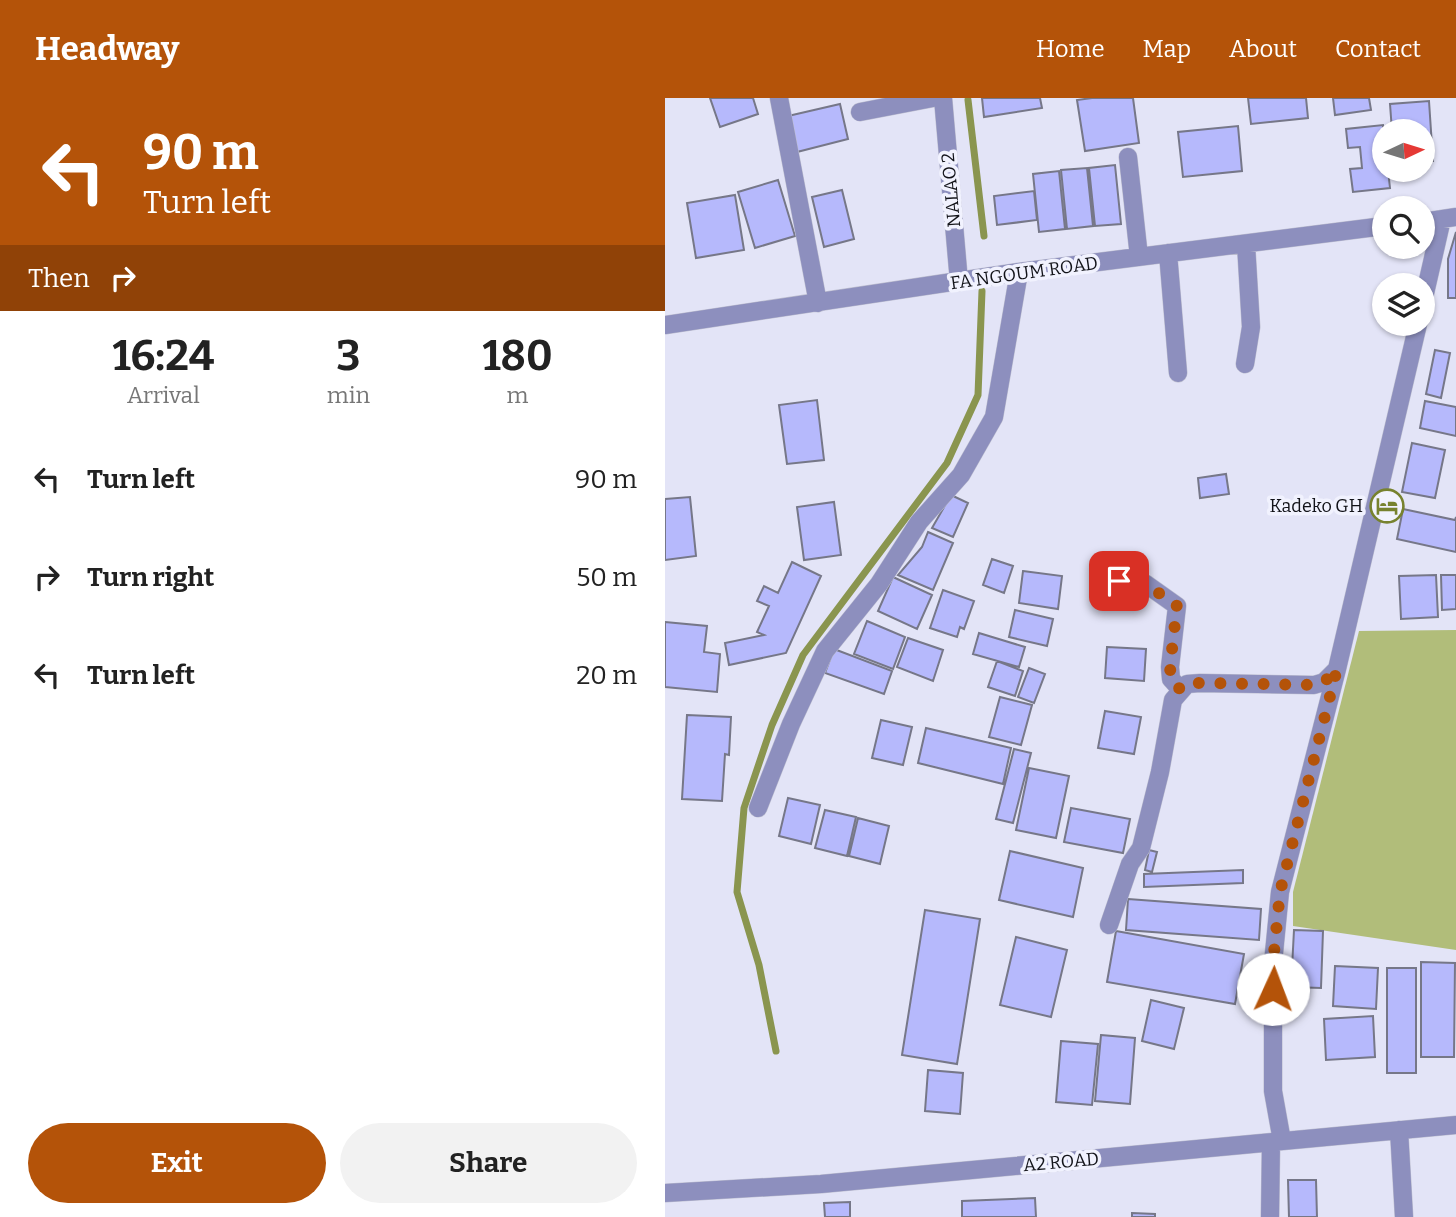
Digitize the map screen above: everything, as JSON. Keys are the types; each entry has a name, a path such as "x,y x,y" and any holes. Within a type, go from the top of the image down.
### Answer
{"street":[{"path":"779,98 818,303"},
{"path":"860,112 933,98"},
{"name":"NALAO 2","path":"943,98 959,282"},
{"path":"1128,157 1139,257"},
{"path":"1432,273 1449,218"},
{"name":"FA NGOUM ROAD","path":"665,325 1019,272 1372,228"},
{"path":"1245,244 1251,327 1245,364"},
{"path":"1168,253 1178,373"},
{"path":"758,808 791,724 825,651 879,584 919,522 961,475 994,417 1019,272"},
{"path":"1270,1217 1276,1141 1273,1091 1273,963 1280,892 1337,669 1415,336"},
{"path":"1119,581 1146,584 1177,606 1170,667 1171,680 1180,689"},
{"path":"1108,925 1130,864 1141,848 1160,772 1173,700 1180,689 1187,684 1200,683 1314,685 1324,682 1337,669"},
{"name":"A2 ROAD","path":"665,1193 821,1184 1456,1125"},
{"path":"1399,1130 1404,1217"}],"green space":[{"path":"1456,630 1456,950 1293,926 1293,892 1359,631"}],"building":[{"path":"710,98 753,98 758,114 720,127"},
{"path":"982,98 1040,98 1042,108 984,117"},
{"path":"1133,98 1139,143 1085,151 1077,100"},
{"path":"1248,98 1306,98 1308,118 1251,124"},
{"path":"1333,98 1369,98 1371,110 1335,115"},
{"path":"1429,101 1430,119 1391,119 1390,104"},
{"path":"840,104 848,139 797,152 788,116"},
{"path":"1238,126 1242,171 1183,177 1178,132"},
{"path":"1372,126 1372,182 1389,182 1390,188 1353,192 1350,169 1362,168 1360,147 1348,148 1346,129"},
{"path":"1115,165 1121,224 1095,226 1089,168"},
{"path":"1087,168 1093,226 1067,229 1061,170"},
{"path":"1059,171 1065,229 1039,232 1033,174"},
{"path":"778,180 795,236 755,248 738,192"},
{"path":"842,190 854,239 824,247 812,197"},
{"path":"1034,191 1037,220 997,225 994,196"},
{"path":"735,195 744,250 696,258 687,203"},
{"path":"1456,232 1456,298 1448,298 1448,259"},
{"path":"1435,350 1450,353 1441,398 1426,394"},
{"path":"817,400 824,460 787,464 779,405"},
{"path":"1425,401 1456,407 1456,436 1420,428"},
{"path":"1412,443 1445,450 1435,498 1402,492"},
{"path":"1226,474 1229,494 1200,498 1198,478"},
{"path":"951,495 968,503 953,537 932,528"},
{"path":"690,497 696,556 665,560 665,499"},
{"path":"834,502 841,555 804,560 797,507"},
{"path":"1403,509 1455,520 1456,517 1456,552 1397,539"},
{"path":"928,532 953,543 933,590 898,575 922,547"},
{"path":"992,559 1013,566 1004,593 983,585"},
{"path":"792,562 821,576 786,653 729,665 725,643 764,635 757,632 769,606 757,601 764,586 778,593"},
{"path":"1023,571 1062,576 1058,609 1019,603"},
{"path":"1436,575 1438,617 1401,619 1399,576"},
{"path":"1441,575 1456,575 1456,609 1442,610"},
{"path":"893,577 932,595 917,629 878,611"},
{"path":"943,590 974,601 964,629 960,627 957,637 930,628"},
{"path":"1015,610 1053,619 1047,646 1009,637"},
{"path":"867,621 905,637 893,669 854,654"},
{"path":"665,622 707,626 704,652 720,654 717,692 665,687"},
{"path":"979,633 1025,647 1019,667 973,654"},
{"path":"908,638 943,650 933,681 897,667"},
{"path":"1107,647 1146,649 1144,681 1105,678"},
{"path":"834,649 892,671 884,694 825,673"},
{"path":"997,661 1023,671 1015,696 988,687"},
{"path":"1029,668 1045,674 1034,703 1018,697"},
{"path":"1000,697 1032,705 1021,745 989,737"},
{"path":"1105,711 1141,717 1134,754 1098,748"},
{"path":"687,715 731,717 722,801 682,799"},
{"path":"881,720 912,727 903,765 872,758"},
{"path":"926,728 1011,748 1003,784 918,763"},
{"path":"1014,749 1031,753 1013,823 996,819"},
{"path":"1029,768 1069,776 1056,838 1016,830"},
{"path":"788,798 820,805 811,844 779,836"},
{"path":"1071,808 1130,819 1123,853 1064,842"},
{"path":"825,810 856,817 847,856 815,848"},
{"path":"858,818 889,826 880,864 849,856"},
{"path":"1149,850 1157,852 1152,872 1145,870"},
{"path":"1010,851 1083,868 1073,917 999,900"},
{"path":"1243,870 1243,883 1144,887 1144,874"},
{"path":"1128,899 1261,909 1259,940 1126,930"},
{"path":"925,910 980,919 957,1064 902,1055"},
{"path":"1294,930 1323,931 1321,988 1291,987"},
{"path":"1116,931 1244,954 1235,1004 1107,982"},
{"path":"1016,937 1067,950 1051,1017 1000,1005"},
{"path":"1421,962 1455,963 1454,1057 1421,1057"},
{"path":"1335,966 1378,968 1376,1009 1333,1006"},
{"path":"1387,968 1416,968 1416,1073 1387,1073"},
{"path":"1151,1000 1184,1008 1174,1049 1142,1041"},
{"path":"1373,1016 1375,1057 1326,1060 1324,1019"},
{"path":"1101,1035 1135,1038 1130,1104 1095,1101"},
{"path":"1061,1041 1098,1044 1092,1105 1056,1102"},
{"path":"928,1070 963,1073 960,1114 925,1111"},
{"path":"1288,1180 1316,1180 1317,1217 1289,1217"},
{"path":"1035,1198 1036,1217 962,1217 962,1201"},
{"path":"850,1202 850,1217 825,1217 824,1203"},
{"path":"1132,1213 1155,1214 1155,1217 1132,1217"}],"waterway":[{"path":"968,100 984,236"},
{"path":"776,1051 759,965 737,892 744,808 772,725 803,655 947,463 978,395 982,291"}],"place":[{"name":"Kadeko GH","path":"1387,506"}],"route":[{"path":"1119,581 1146,584 1177,606 1170,667 1171,680 1180,689 1187,684 1200,683 1314,685 1324,682 1337,669 1280,892 1273,989"}]}
